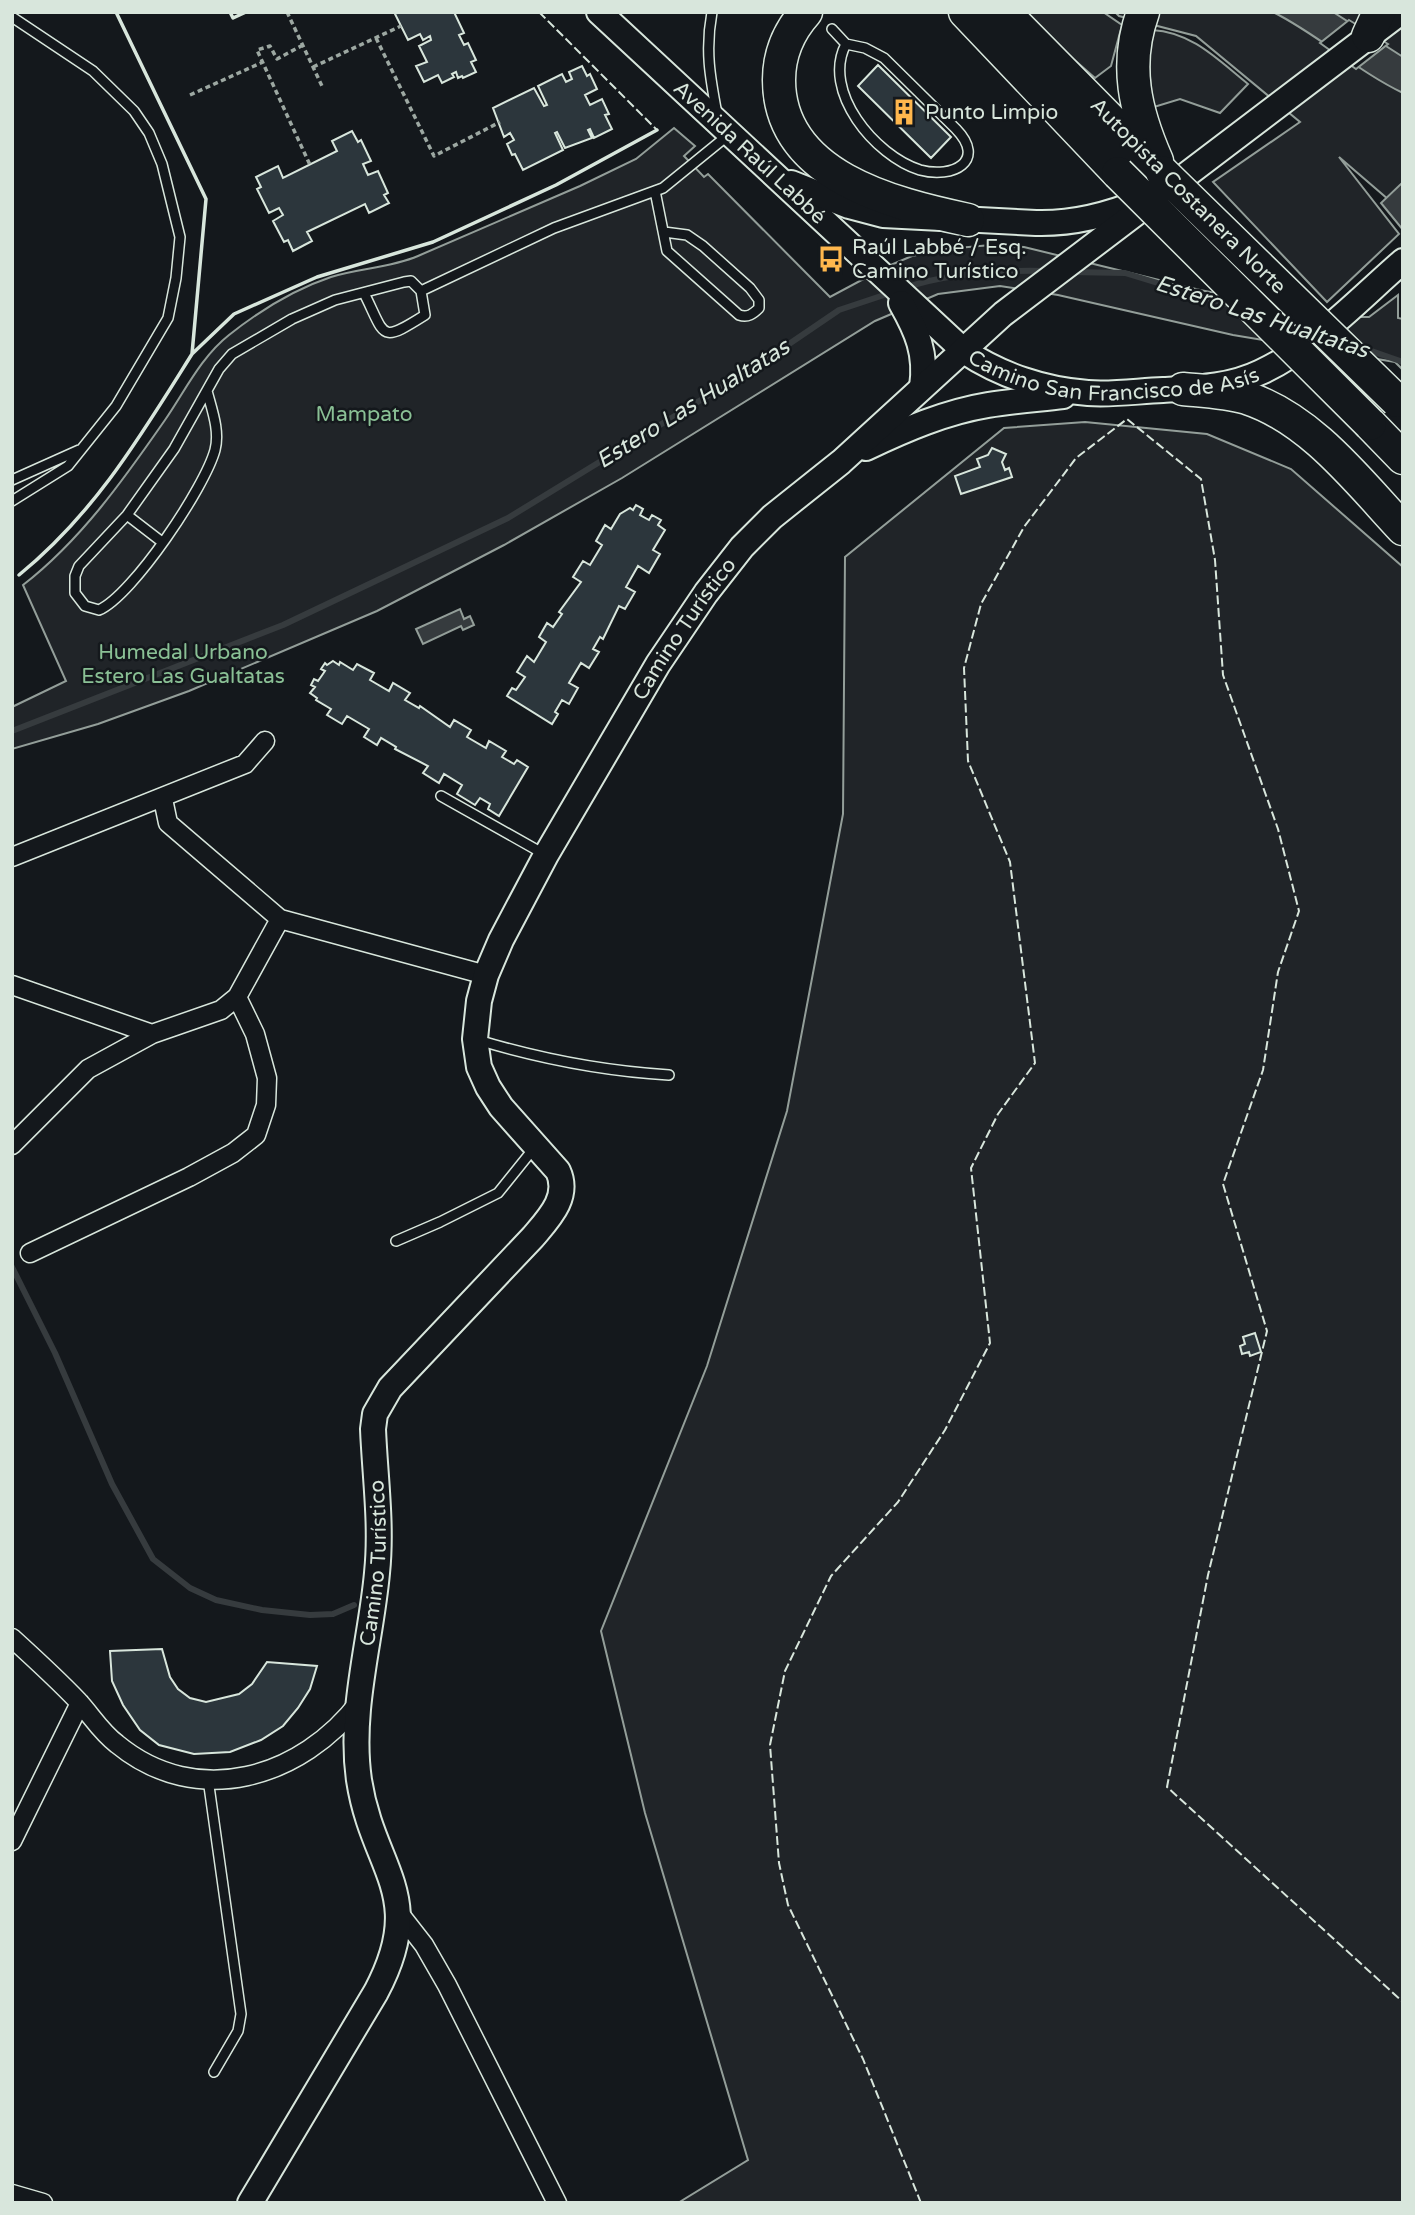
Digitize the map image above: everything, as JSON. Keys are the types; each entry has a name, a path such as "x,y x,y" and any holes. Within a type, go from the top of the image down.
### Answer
{"highway":[{"path":"949,12 993,43"},
{"name":"Autopista Costanera Norte","path":"965,12 1118,173 1403,458"},
{"name":"Autopista Costanera Norte","path":"1004,12 1138,149 1162,183 1400,404"},
{"path":"1143,12 1133,49 1134,91 1162,183"},
{"path":"819,20 787,40 779,74 783,110 798,140 826,168 859,188 901,204 968,220"},
{"path":"1183,388 1244,397 1297,424 1328,451 1403,529"}],"main road":[{"name":"Avenida Raúl Labbé","path":"599,12 891,284 922,321 964,351"},
{"name":"Camino San Francisco de Asís","path":"1401,12 1373,24 1261,117 1162,183 1116,229 1003,314 964,351 997,370 1016,377 1091,394 1222,385 1260,373 1278,364 1317,336 1403,261"},
{"path":"778,178 866,212 1035,223 1068,222 1105,214 1162,183"},
{"path":"922,321 922,387"},
{"name":"Camino Turístico","path":"399,1913 394,1887 367,1816 359,1779 356,1746 378,1571 379,1525 373,1429 375,1414 390,1388 533,1237 554,1211 560,1197 561,1177 554,1165 501,1107 488,1087 480,1067 475,1039 479,1001 486,975 501,940 546,855 658,664 706,593 742,547 772,517 841,462 964,351"},
{"path":"841,462 911,428 961,411 986,405 1091,394"},
{"path":"250,2203 386,1972 395,1948 399,1913"}],"street":[{"path":"12,857 163,799 245,764 265,741"},
{"path":"163,799 168,823 280,919 486,975"},
{"path":"12,1145 88,1069 152,1034 221,1010 237,997 280,919"},
{"path":"12,985 152,1034"},
{"path":"30,1253 189,1177 233,1153 256,1135 266,1105 267,1078 255,1034 237,997"},
{"path":"12,1638 80,1703 104,1733 135,1757 170,1773 208,1779 247,1776 274,1769 307,1752 334,1732 360,1701"},
{"path":"12,1841 80,1703"},
{"path":"334,1732 348,1735 356,1746"},
{"name":"Camino Turístico","path":"399,1913 424,1945 447,1985 557,2203"},
{"path":"12,2194 43,2203"}],"lane":[{"path":"421,291 554,229 655,191 671,182 724,128 708,68 708,35 712,12"},
{"path":"12,17 93,71 134,111 149,133 162,164 180,237 176,278 167,318 116,406 68,466 12,501"},
{"path":"819,20 846,44 865,48 884,58 956,129 969,149 964,163 948,172 920,170 899,161 866,132 848,106 838,71 839,59 846,44"},
{"path":"655,191 667,251 739,315 752,315 759,308 759,300 750,288 703,246 687,235 664,232"},
{"path":"207,391 215,422 215,449 208,470 162,542 124,591 108,607 99,610 85,606 75,593 74,584 79,566 127,515 174,449 219,369 232,354 251,341 335,300 411,281 421,291 425,315 397,333 390,334 383,331 378,324 364,293"},
{"path":"12,480 81,450"},
{"path":"127,515 162,542"},
{"path":"441,796 546,855"},
{"path":"475,1039 578,1065 668,1075"},
{"path":"396,1241 498,1193 536,1145"},
{"path":"208,1779 241,2014 238,2031 214,2072"}],"path":[{"path":"287,12 322,86"},
{"path":"313,67 401,26"},
{"path":"376,37 434,156 500,122"},
{"path":"303,45 276,59 270,46 257,50 310,164"},
{"path":"190,95 263,62"}],"green space":[{"path":"1020,12 1103,12 1122,25 1111,66 1095,78"},
{"path":"1115,12 1403,12 1403,212 1339,157 1399,234 1327,302 1213,182 1300,122 1196,36 1119,16"},
{"path":"1152,30 1180,36 1192,42 1248,84 1220,113 1180,99 1154,107 1150,68"},
{"name":"Mampato","path":"674,128 695,146 684,156 704,177 708,174 830,297 912,256 946,249 991,245 1024,247 1200,290 1339,317 1369,317 1398,295 1398,318 1403,319 1403,370 1395,362 1233,335 1058,295 1000,286 938,294 875,321 622,478 504,545 377,611 189,691 98,724 12,749 12,707 66,681 23,585 83,529 150,442 202,364 219,344 240,326 304,288 331,277 418,256 580,186 636,159"},
{"path":"1085,422 1207,434 1291,469 1403,567 1403,2203 678,2203 748,2160 645,1813 601,1631 707,1366 787,1111 843,814 845,557 1004,428"}],"shaded area":[{"path":"1273,12 1333,12 1403,57 1403,93 1290,21"},
{"path":"1403,182 1403,230 1381,203"},
{"path":"460,609 464,619 470,616 474,625 463,630 461,626 423,644 416,629"}],"pier":[{"path":"1349,20 1388,44 1356,69 1320,43"}],"building":[{"path":"454,12 464,33 459,35 464,45 468,43 476,60 471,62 476,72 458,78 456,72 452,74 454,77 442,83 438,75 424,82 416,66 427,62 419,46 431,40 430,36 423,40 420,34 408,40 395,14"},
{"name":"Punto Limpio","path":"878,65 951,137 931,158 858,86"},
{"path":"582,66 587,76 590,74 597,89 585,95 590,105 602,99 609,114 605,115 612,129 594,138 590,129 588,130 592,138 565,148 557,132 555,133 563,150 523,170 507,144 514,140 510,133 504,137 493,108 534,88 544,106 547,105 538,86 562,74 566,82 572,79 569,72"},
{"path":"352,131 358,142 361,140 371,161 363,164 368,175 378,171 388,193 384,195 389,203 369,213 365,204 307,232 312,241 293,251 288,240 284,242 273,221 283,215 279,208 269,213 257,189 261,187 256,177 278,166 283,178 337,151 332,141"},
{"path":"992,448 1006,454 1002,462 1005,470 1009,468 1012,477 961,494 955,476 980,467 977,459 988,455"},
{"path":"636,505 643,509 640,515 649,520 652,515 661,520 658,525 665,530 653,550 660,554 649,573 638,566 626,587 635,592 625,609 619,606 603,639 600,637 593,649 599,652 589,668 581,663 569,683 578,688 569,704 562,700 552,724 507,696 512,688 516,690 525,677 517,672 527,656 534,662 546,642 539,637 547,623 553,627 562,614 559,612 581,582 573,577 583,561 590,565 602,545 596,541 605,525 611,529 620,514 630,508 633,510"},
{"path":"333,661 353,670 357,664 374,673 370,680 389,691 393,683 410,693 405,700 419,708 420,706 450,727 454,720 471,730 467,737 486,748 489,741 506,751 502,757 514,764 517,760 528,767 499,816 488,809 490,804 480,798 475,805 457,794 462,785 444,774 439,783 423,773 428,766 395,749 396,747 381,738 377,745 364,737 369,729 347,716 342,724 327,715 331,709 310,693 315,687 311,685 314,679 318,681 325,671 321,669 325,663 327,665"},
{"path":"1255,1333 1261,1352 1250,1356 1249,1352 1242,1354 1240,1346 1245,1344 1243,1337"},
{"path":"162,1649 170,1677 178,1689 190,1698 206,1702 239,1694 252,1684 267,1662 317,1666 310,1689 283,1726 261,1740 230,1752 194,1754 159,1745 140,1730 123,1705 112,1681 110,1651"}],"waterway":[{"name":"Estero Las Hualtatas","path":"904,288 938,279 974,274 1045,271"},
{"name":"Estero Las Hualtatas","path":"1070,272 1125,273 1233,306"},
{"name":"Estero Las Hualtatas","path":"12,731 283,625 508,518 758,365 839,310 890,293"},
{"name":"Estero Las Hualtatas","path":"1360,347 1403,362"},
{"path":"12,1267 55,1353 112,1484 153,1559 190,1588 216,1600 262,1610 310,1615 333,1614 354,1605"}],"fence":[{"path":"539,12 657,130"},
{"path":"921,2203 863,2059 788,1905 779,1863 770,1745 785,1671 831,1576 898,1502 945,1430 990,1343 971,1168 998,1114 1035,1063 1010,862 968,761 964,668 981,604 1024,527 1076,458 1127,419 1201,479 1215,560 1223,675 1278,829 1299,911 1278,972 1263,1070 1223,1184 1267,1331 1208,1575 1167,1787 1403,2002"}],"wall":[{"path":"116,12 206,199 192,354 234,314 317,277 433,242 556,185 657,130"},
{"path":"230,12 233,18 246,12"},
{"path":"19,575 71,526 93,500 134,444 192,354"}],"place":[{"name":"Punto Limpio","path":"904,112"},
{"name":"Raúl Labbé / Esq. Camino Turístico","path":"831,259"}],"park label":[{"name":"Humedal Urbano Estero Las Gualtatas","path":"183,664"}]}
